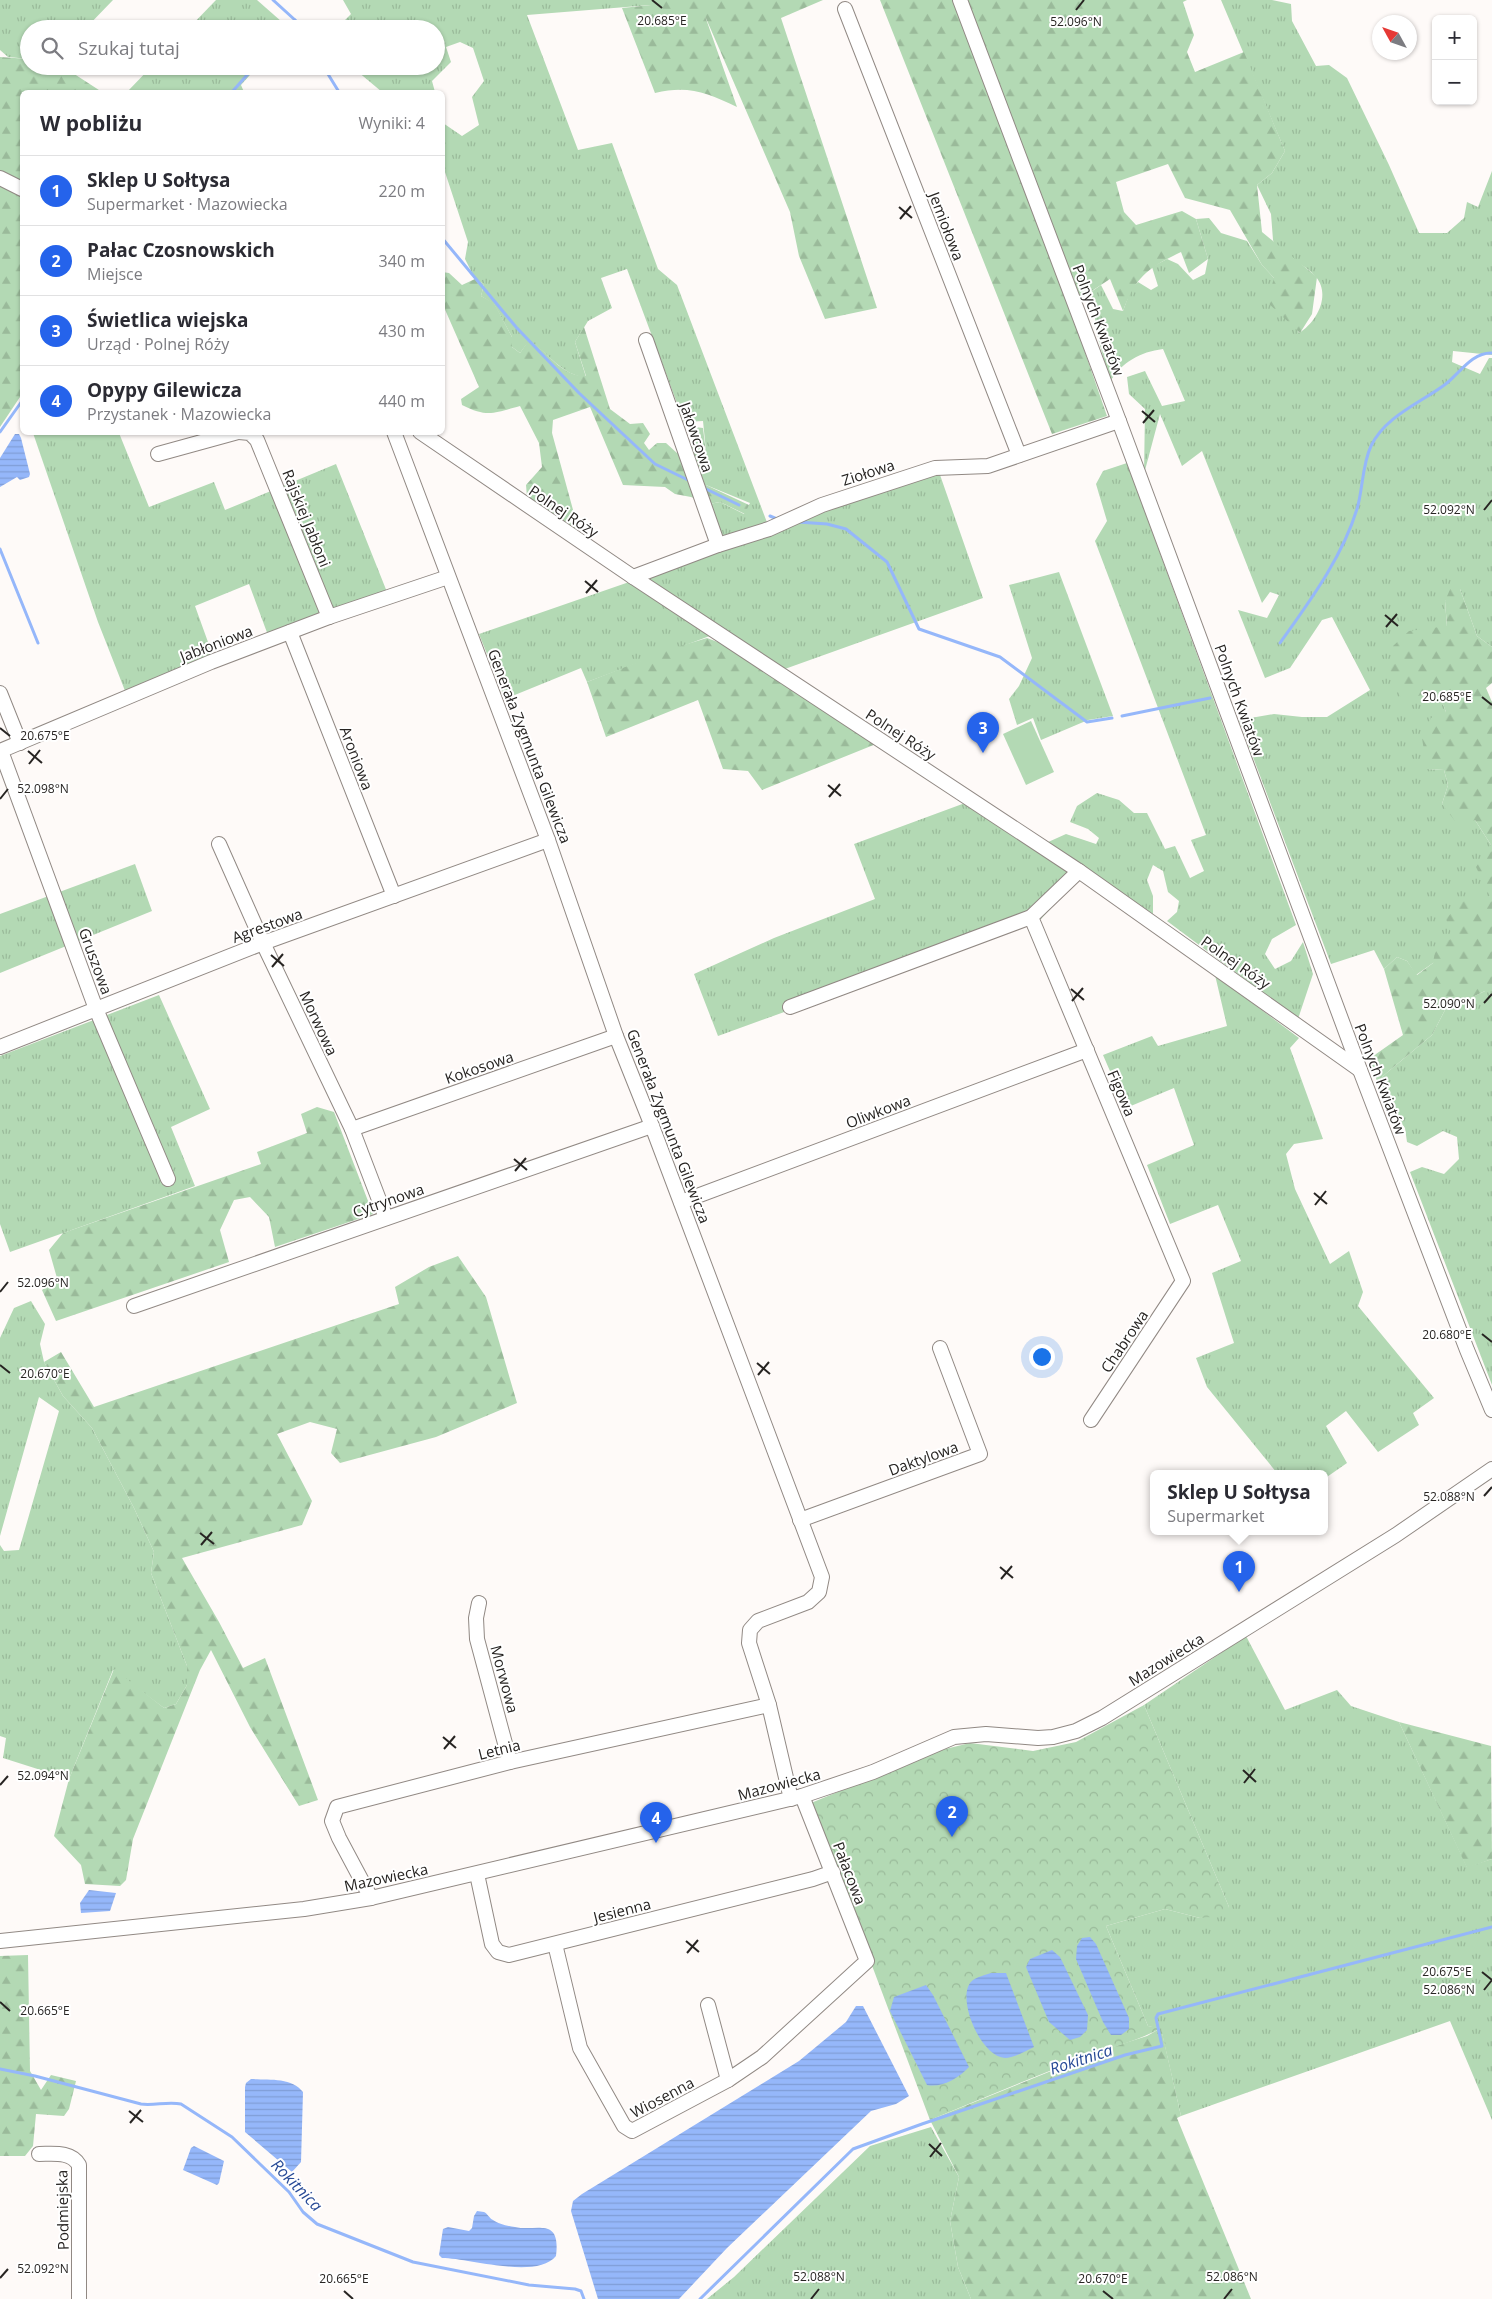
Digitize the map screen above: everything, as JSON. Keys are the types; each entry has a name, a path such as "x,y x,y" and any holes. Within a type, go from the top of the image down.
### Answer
{"street":[{"name":"Polnych Kwiatów","path":"960,0 1119,420 1360,1070 1467,1350 1492,1410"},
{"name":"Jemiołowa","path":"845,9 1019,455"},
{"path":"0,178 20,189"},
{"name":"Jałowcowa","path":"646,340 718,545"},
{"name":"Ziołowa","path":"633,577 718,545 769,529 822,505 935,468 988,466 1119,420"},
{"path":"158,454 234,435"},
{"name":"Rajskiej Jabłoni","path":"246,435 257,440 264,455 329,617"},
{"name":"Generała Zygmunta Gilewicza","path":"395,435 548,840 616,1036 681,1202 822,1577 819,1592 808,1602 758,1621 750,1630 749,1643 796,1798"},
{"name":"Polnej Róży","path":"424,435 633,577 1079,871 1360,1070"},
{"name":"Jabłoniowa","path":"0,751 211,662 329,617 448,577"},
{"name":"Aroniowa","path":"290,632 394,896"},
{"path":"0,694 20,743"},
{"name":"Gruszowa","path":"0,751 96,1009 168,1179"},
{"name":"Agrestowa","path":"0,1047 263,943 548,840"},
{"name":"Morwowa","path":"219,844 263,943 352,1129 386,1218"},
{"path":"790,1007 1031,917 1079,871"},
{"name":"Figowa","path":"1031,917 1183,1281"},
{"name":"Kokosowa","path":"352,1129 616,1036"},
{"name":"Oliwkowa","path":"681,1202 1087,1050"},
{"name":"Cytrynowa","path":"134,1306 652,1126"},
{"name":"Chabrowa","path":"1091,1420 1183,1281"},
{"name":"Daktylowa","path":"800,1520 980,1454 940,1348"},
{"name":"Mazowiecka","path":"0,1941 304,1909 371,1898 796,1798 859,1777 954,1737 974,1734 1024,1738 1052,1737 1086,1727 1403,1530 1492,1469"},
{"name":"Morwowa","path":"478,1603 476,1618 478,1638 510,1762"},
{"name":"Letnia","path":"371,1898 338,1838 332,1821 337,1807 510,1762 769,1705"},
{"name":"Pałacowa","path":"796,1798 833,1872 867,1961"},
{"name":"Jesienna","path":"477,1874 492,1944 498,1952 509,1955 813,1879 833,1872"},
{"name":"Wiosenna","path":"555,1944 580,2048 624,2126 632,2131 728,2080 762,2057 867,1961"},
{"path":"708,2005 728,2080"},
{"name":"Podmiejska","path":"39,2154 69,2155 76,2159 79,2165 79,2299"}],"green space":[{"path":"0,0 113,0 94,20 20,20 20,58 8,57 0,50"},
{"path":"216,0 257,0 280,20 197,20"},
{"path":"343,0 651,0 651,5 527,15 578,150 612,143 658,269 677,285 768,525 720,540 709,504 720,502 744,514 750,503 706,485 707,461 703,421 684,422 627,269 601,278 612,308 588,321 575,342 586,377 570,373 529,341 520,353 512,347 512,337 494,304 481,296 484,284 475,279 465,259 468,242 445,172 445,124 462,136 479,125 472,97 484,81 473,48 460,42 446,47 451,62 445,68 445,20 345,20 351,14"},
{"path":"651,0 823,0 781,18 877,308 825,319 799,256 790,212 705,16 737,107 707,94 688,90 655,93 622,8 651,5"},
{"path":"880,0 1187,0 1183,2 1194,35 1187,52 1195,72 1244,52 1285,151 1272,173 1257,185 1262,232 1317,277 1312,314 1300,333 1267,302 1274,278 1262,265 1230,210 1185,198 1168,164 1116,182 1124,212 1136,225 1182,211 1196,219 1208,259 1189,273 1181,252 1160,263 1144,274 1138,281 1123,311 1110,279 1069,306 1107,416 1052,434"},
{"path":"1221,0 1272,0 1291,4 1292,21 1316,66 1329,65 1347,78 1419,233 1447,233 1464,218 1467,202 1478,207 1492,171 1492,355 1453,351 1452,362 1480,374 1489,358 1492,358 1492,647 1477,636 1460,589 1445,601 1447,627 1438,690 1446,712 1428,769 1444,770 1448,785 1442,804 1475,820 1491,845 1490,896 1433,963 1416,975 1407,961 1397,957 1384,969 1374,950 1331,964 1239,720 1274,714 1327,717 1370,690 1332,617 1322,620 1290,668 1265,678 1238,610 1267,618 1279,595 1270,592 1262,603 1202,451 1182,466 1160,414 1144,474 1145,409 1129,394 1127,377 1145,371 1162,406 1185,401 1163,349 1139,355 1132,359 1120,369 1110,382 1098,338 1091,292 1101,285 1113,309 1123,311 1131,289 1138,282 1151,290 1158,286 1152,267 1167,259 1178,264 1193,280 1205,274 1208,259 1196,219 1209,218 1221,233 1247,241 1262,265 1274,278 1299,333 1306,328 1320,308 1322,292 1316,277 1308,269 1279,256 1273,240 1271,214 1257,185 1272,173 1285,151"},
{"path":"0,57 20,58 20,75 76,75 99,90 20,90 20,397 0,427"},
{"path":"143,75 250,75 241,85 243,90 129,90"},
{"path":"362,75 438,75 432,81 434,90 380,90"},
{"path":"445,272 449,273 462,285 475,279 484,284 481,296 494,303 512,337 512,347 520,353 529,340 562,368 577,375 586,376 575,342 584,327 610,409 630,424 643,423 650,434 644,443 649,450 657,443 666,443 677,453 693,447 695,427 703,428 707,461 720,466 717,476 708,476 706,485 749,505 745,514 720,502 709,504 691,497 675,494 665,487 623,485 590,407 553,420 552,433 578,528 574,533 527,497 526,485 542,467 539,443 520,406 504,411 485,413 462,405 461,399 479,387 445,310"},
{"path":"34,435 120,435 149,507 214,482 225,510 336,464 391,602 272,646 249,584 195,606 217,667 129,701 98,622"},
{"path":"1127,463 1296,925 1272,939 1265,954 1275,969 1291,961 1303,942 1313,974 1298,1019 1167,921 1177,912 1179,901 1168,892 1163,871 1153,865 1147,880 1153,896 1153,914 1046,843 1066,834 1096,844 1099,838 1088,829 1070,822 1077,806 1097,793 1119,800 1134,813 1147,813 1165,849 1175,846 1190,878 1204,871 1191,840 1206,835 1095,541 1107,521 1096,484 1103,471"},
{"path":"939,472 983,598 782,670 723,631 587,682 581,668 505,699 479,634 658,572 821,510"},
{"path":"1059,572 1113,716 1088,720 1041,740 1033,718 1017,725 1009,699 1019,686 1032,658 1009,585"},
{"path":"1451,587 1460,589 1477,636 1492,647 1492,683 1486,688 1492,702 1492,991 1485,991 1445,1010 1432,1035 1377,1081 1369,1059 1403,1035 1384,969 1397,957 1407,961 1417,975 1433,963 1436,946 1453,938 1446,919 1460,902 1490,896 1476,867 1491,845 1475,820 1458,825 1442,804 1448,785 1444,770 1427,769 1422,738 1431,718 1446,712 1438,691 1402,700 1390,674 1393,646 1409,631 1447,626 1445,601"},
{"path":"707,638 723,644 876,744 762,790 748,771 723,769 698,700 606,737 587,682 674,648"},
{"path":"1031,721 1054,772 1026,785 1003,734"},
{"path":"965,803 1068,871 1073,884 1041,919 718,1036 694,974 774,938 875,899 854,844"},
{"path":"135,864 152,911 0,973 0,914"},
{"path":"1215,975 1299,1038 1290,1048 1323,1139 1294,1144 1286,1154 1295,1189 1330,1264 1349,1251 1363,1292 1358,1306 1434,1398 1413,1413 1419,1425 1378,1452 1346,1411 1326,1426 1347,1463 1328,1476 1328,1470 1275,1470 1207,1387 1196,1358 1234,1343 1212,1273 1241,1261 1218,1205 1170,1224 1147,1165 1194,1145 1174,1088 1126,1108 1103,1055 1152,1036 1158,1046 1227,1026"},
{"path":"1485,991 1492,991 1492,1385 1410,1172 1422,1167 1444,1174 1459,1159 1457,1137 1443,1131 1417,1146 1407,1142 1405,1128 1387,1103 1377,1081 1432,1035 1445,1010"},
{"path":"159,995 210,1109 171,1127 195,1186 10,1252 0,1224 0,1056"},
{"path":"317,1107 334,1112 373,1214 275,1247 269,1217 250,1197 234,1200 220,1230 229,1262 56,1321 42,1290 57,1278 49,1250 63,1233 261,1164 257,1152 307,1133 301,1114"},
{"path":"458,1256 486,1297 517,1403 436,1437 340,1463 331,1453 337,1429 310,1422 277,1434 312,1501 302,1525 182,1558 243,1668 265,1658 318,1800 299,1806 250,1727 211,1650 200,1670 133,1839 126,1880 120,1886 85,1884 81,1865 54,1836 69,1779 114,1669 164,1708 176,1704 187,1685 187,1666 151,1573 154,1552 134,1508 92,1428 63,1396 44,1362 61,1352 94,1407 399,1304 395,1287 429,1267"},
{"path":"31,1301 45,1324 40,1344 44,1362 63,1396 92,1428 134,1508 154,1552 151,1573 187,1666 187,1685 176,1704 164,1708 113,1670 69,1779 3,1758 6,1738 0,1736 0,1545 4,1551 19,1550 59,1411 39,1397 0,1536 0,1338 14,1308"},
{"path":"1246,1636 1285,1710 1337,1690 1351,1706 1399,1722 1467,1867 1492,1859 1492,2120 1450,2021 1181,2116 1161,2029 1148,2026 1106,1926 1165,1909 1200,1918 1229,1907 1144,1705"},
{"path":"1144,1705 1229,1907 1223,1916 1200,1918 1165,1909 1106,1926 1148,2026 1161,2028 930,2120 811,1803 937,1751 970,1743 1033,1751 1076,1742"},
{"path":"1399,1722 1491,1746 1492,1859 1467,1868"},
{"path":"28,1955 30,2071 41,2090 51,2075 76,2081 69,2109 64,2116 36,2114 33,2146 25,2156 0,2156 0,1956"},
{"path":"1161,2028 1181,2116 1177,2118 1251,2299 971,2299 958,2267 950,2221 959,2177 930,2120 1103,2050 1147,2036"},
{"path":"931,2127 959,2177 950,2221 958,2267 971,2299 707,2299 734,2277 870,2146"}],"water":[{"path":"15,434 19,434 21,438 30,474 29,477 20,480 17,477 0,487 0,458"},
{"path":"89,1890 116,1893 110,1911 81,1913 80,1903"},
{"path":"1090,1937 1096,1944 1129,2018 1129,2029 1121,2035 1111,2035 1103,2022 1076,1959 1077,1946 1082,1938"},
{"path":"1052,1950 1060,1957 1088,2015 1087,2030 1080,2037 1070,2040 1049,2022 1026,1967 1030,1959"},
{"path":"991,1973 1006,1973 1034,2047 1012,2057 1005,2058 996,2055 987,2047 972,2024 968,2011 966,1998 968,1987 973,1980"},
{"path":"926,1985 933,1995 969,2067 960,2075 944,2084 933,2086 927,2085 890,2011 894,1997"},
{"path":"856,2006 863,2006 909,2096 896,2104 871,2111 727,2248 679,2299 598,2299 571,2211 573,2201 799,2061 846,2022"},
{"path":"251,2079 286,2082 293,2084 303,2092 301,2162 292,2172 245,2132 245,2087 246,2083"},
{"path":"194,2146 224,2161 217,2185 183,2170 191,2148"},
{"path":"477,2211 484,2212 503,2225 523,2228 545,2228 551,2231 555,2235 557,2243 556,2256 547,2263 519,2267 442,2258 439,2255 443,2229 448,2227 469,2231 472,2228"}],"waterway":[{"path":"273,0 295,20"},
{"path":"234,90 247,75"},
{"path":"329,75 338,90"},
{"path":"445,242 516,327 579,393 655,464 690,481"},
{"path":"1280,643 1324,579 1343,545 1357,509 1368,453 1377,436 1393,419 1449,382 1471,360 1478,356 1492,353"},
{"path":"0,432 20,404"},
{"path":"702,487 739,505"},
{"path":"770,516 777,519"},
{"path":"798,522 827,524 846,529 887,562 919,629 1000,657 1087,722 1112,718"},
{"path":"0,549 38,643"},
{"path":"1122,716 1210,698"},
{"name":"Rokitnica","path":"700,2299 853,2149 1125,2055 1162,2046 1156,2018 1158,2014 1492,1927"},
{"name":"Rokitnica","path":"0,2069 35,2076 141,2104 181,2104 232,2137 289,2192 303,2212 317,2224 413,2262 529,2285 575,2289 581,2291 584,2299"}],"place":[{"name":"Świetlica wiejska","path":"983,753"},
{"name":"Sklep U Sołtysa","path":"1239,1592"},
{"name":"Pałac Czosnowskich","path":"952,1837"},
{"name":"Opypy Gilewicza","path":"656,1843"}]}
